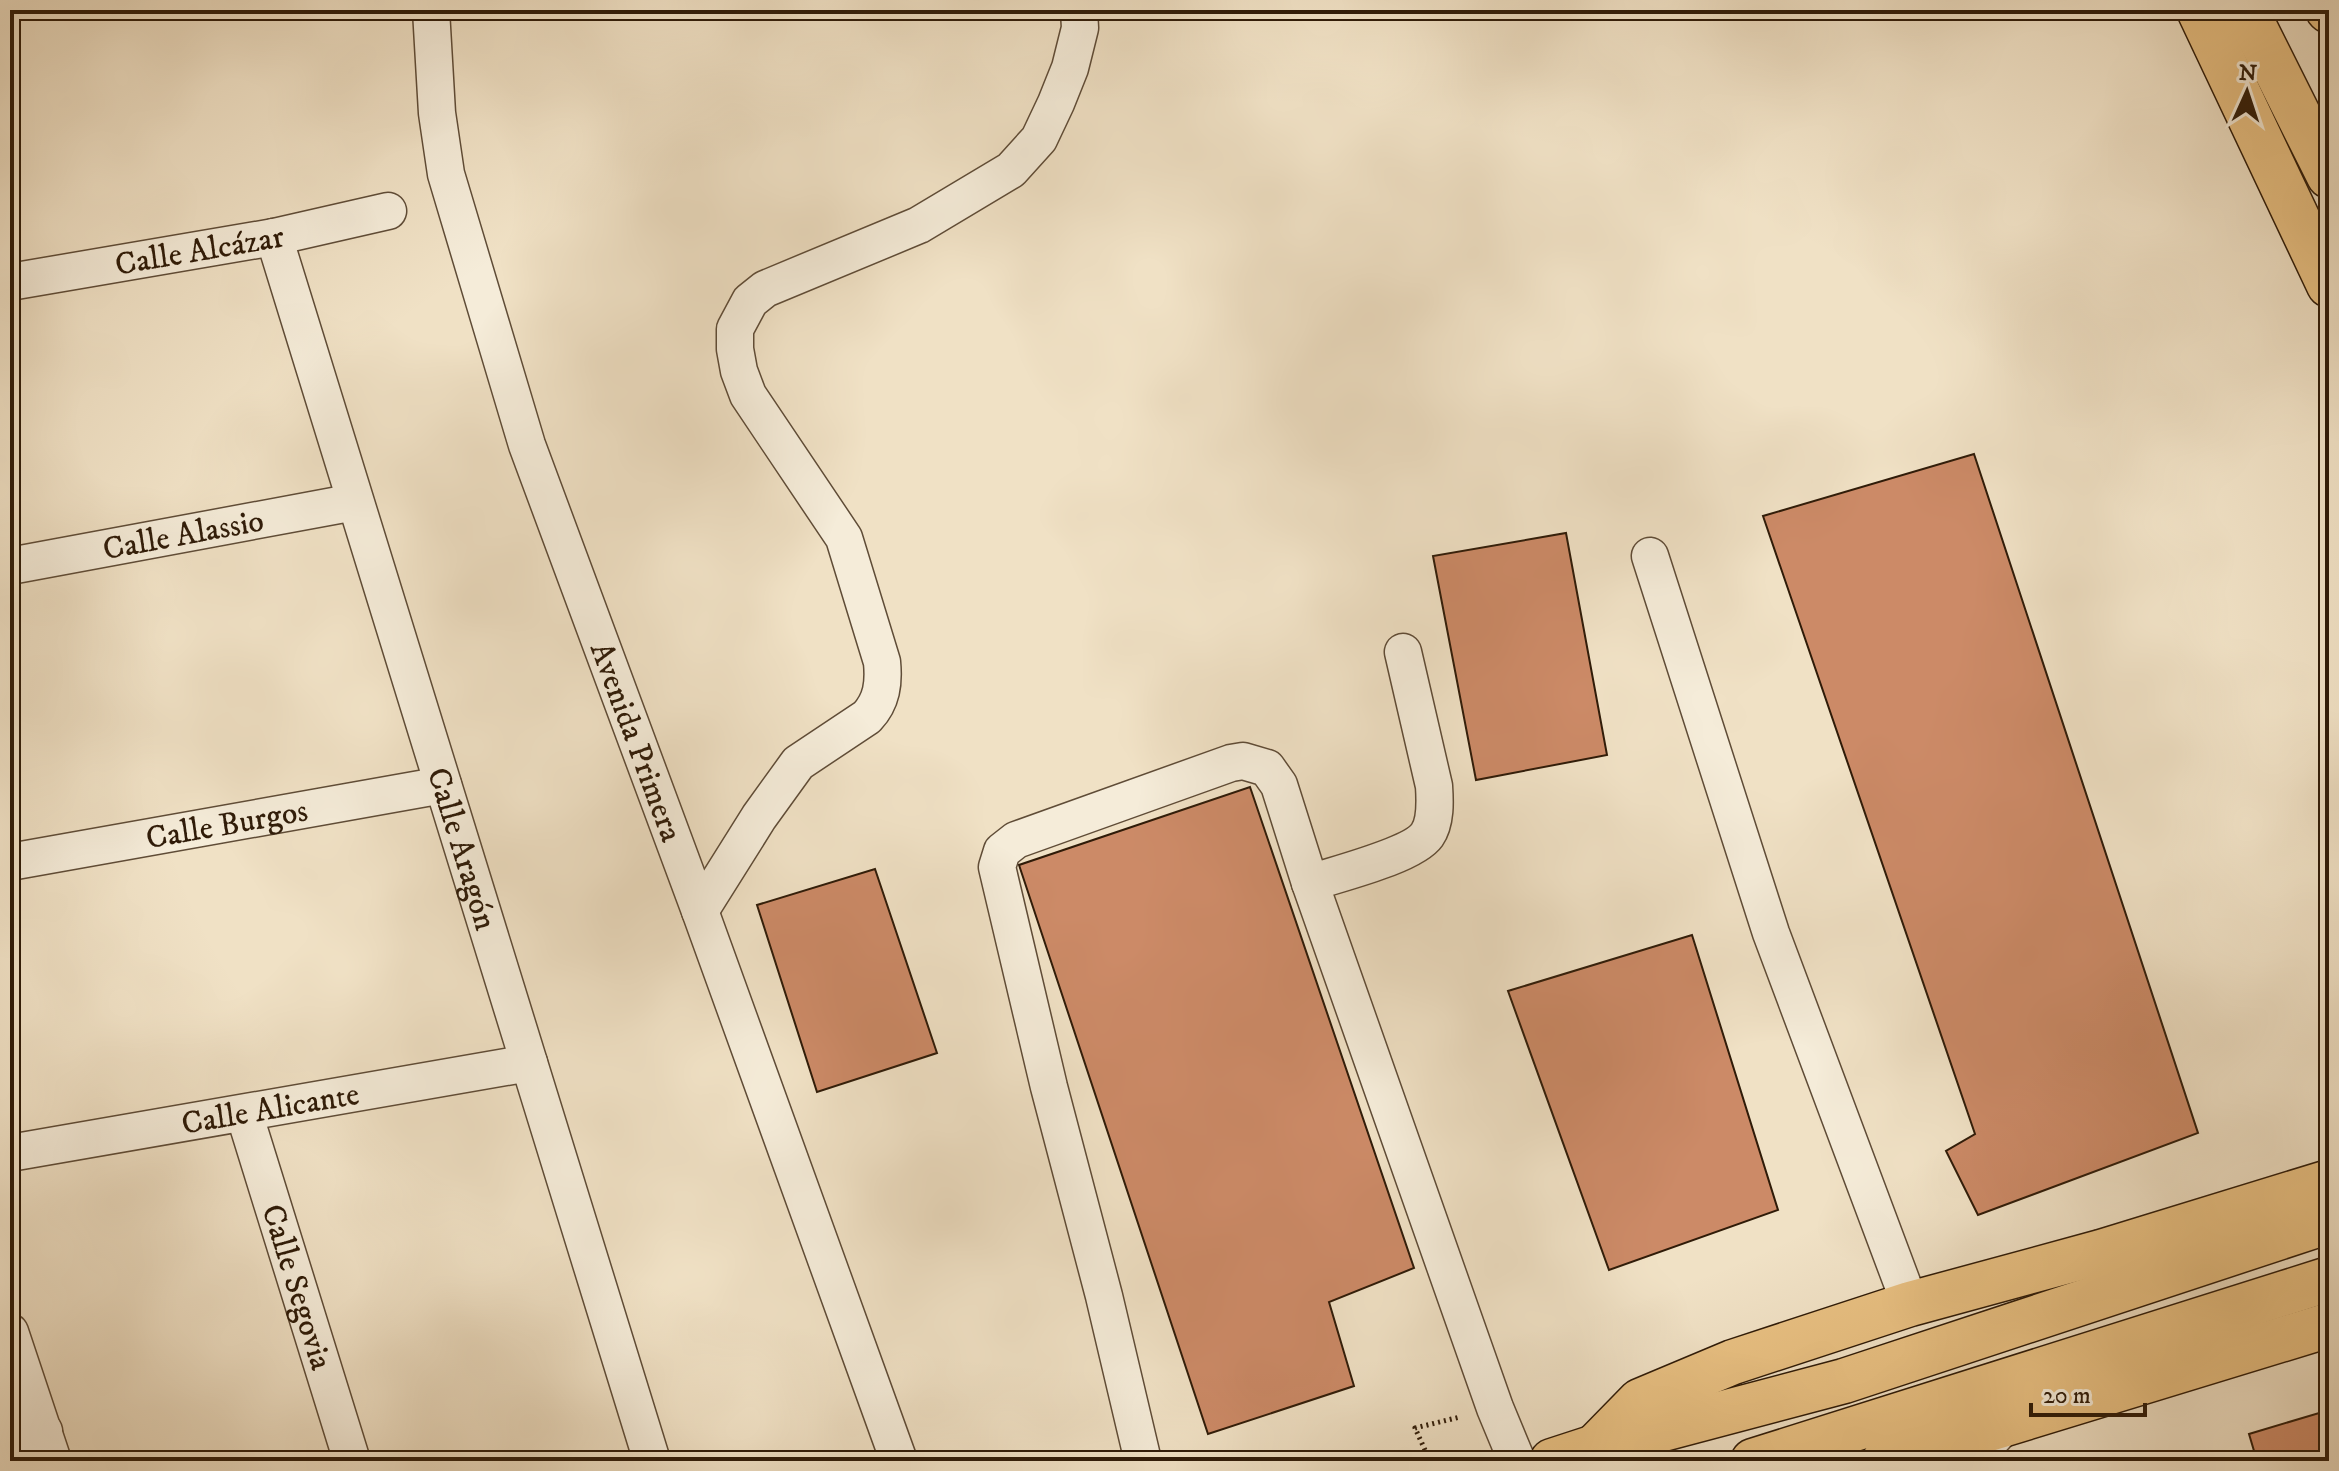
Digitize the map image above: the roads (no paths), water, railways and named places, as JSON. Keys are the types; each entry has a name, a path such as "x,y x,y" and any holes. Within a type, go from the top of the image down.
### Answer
{"main road":[{"path":"2199,10 2329,285"},
{"path":"2246,10 2329,176"},
{"path":"1595,1447 1640,1401 1733,1362 1910,1304 2101,1252 2329,1182"},
{"path":"1552,1461 1844,1381 2329,1221"},
{"path":"1753,1461 2329,1279"},
{"path":"1891,1460 1993,1443 2329,1325"}],"street":[{"name":"Avenida Primera","path":"431,10 437,113 446,174 527,445 899,1461"},
{"path":"700,911 759,817 798,763 867,717 877,707 883,679 882,662 844,538 748,395 735,349 735,329 741,313 765,289 919,225 1011,170 1039,139 1056,103 1070,68 1080,28 1079,10"},
{"name":"Calle Alcázar","path":"10,282 274,237 388,211"},
{"name":"Calle Aragón","path":"274,237 652,1461"},
{"name":"Calle Alassio","path":"10,566 355,502"},
{"path":"1650,556 1771,933 1910,1304"},
{"path":"1310,883 1404,851 1429,833 1435,802 1434,786 1403,652"},
{"path":"1143,1461 997,867 1002,851 1016,840 1243,761 1267,768 1274,775 1489,1393 1517,1461"},
{"name":"Calle Burgos","path":"10,862 443,785"},
{"name":"Calle Alicante","path":"10,1153 529,1063"},
{"name":"Calle Segovia","path":"244,1113 352,1461"},
{"path":"10,1332 36,1443"}]}
